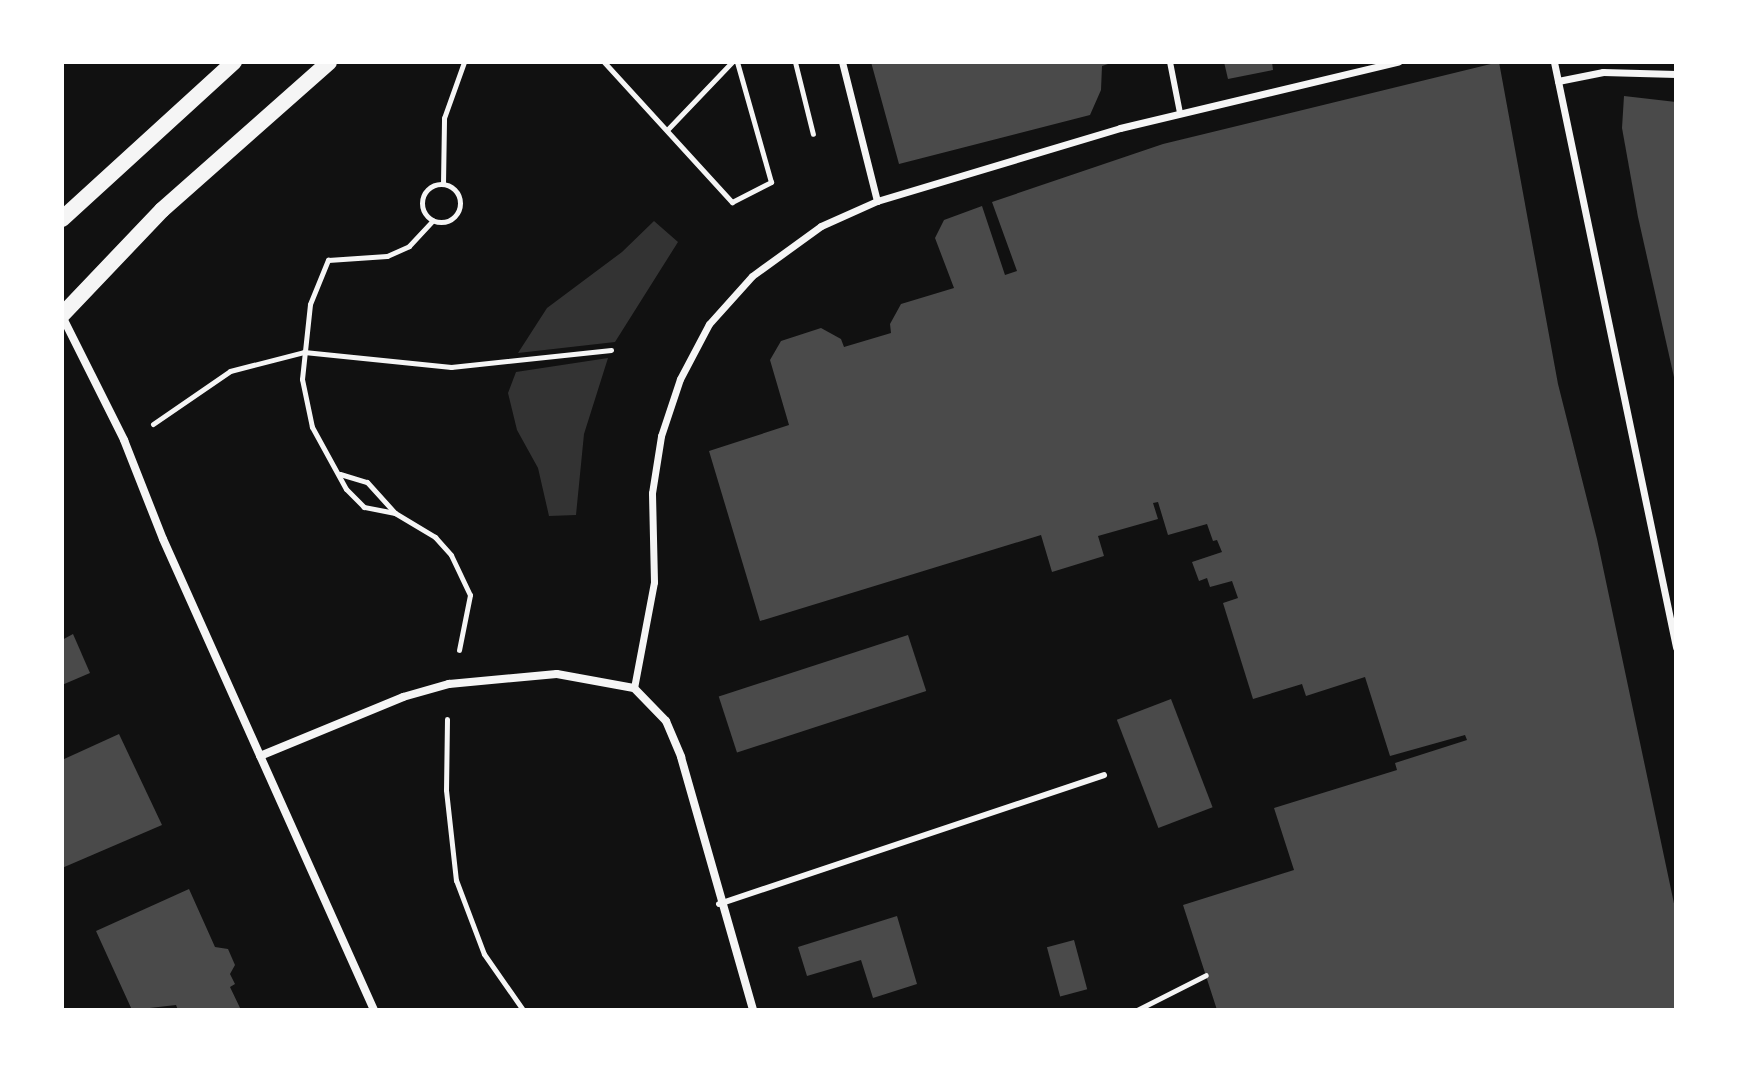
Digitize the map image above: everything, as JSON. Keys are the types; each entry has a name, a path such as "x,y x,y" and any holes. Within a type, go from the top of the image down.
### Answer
{"main road":[{"path":"62,219 234,62"},
{"path":"62,316 162,210 329,62"}],"street":[{"path":"842,62 877,201"},
{"path":"634,688 654,582 652,493 661,436 680,379 709,324 752,276 821,226 877,201 1180,113 1398,62"},
{"path":"1554,62 1676,647"},
{"path":"1558,81 1603,72 1676,74"},
{"path":"62,316 124,440 374,1010"},
{"path":"260,756 403,697 449,684 557,674 634,688 666,721 681,757 719,904 753,1010"}],"lane":[{"path":"1170,62 1180,113"},
{"path":"719,904 1104,775"}],"path":[{"path":"443,184 444,118 464,62"},
{"path":"604,62 732,202 771,182 735,62 667,130"},
{"path":"795,62 813,134"},
{"path":"433,220 446,221 459,207 459,194 443,184"},
{"path":"433,220 423,200 428,190 443,184"},
{"path":"395,513 364,507 346,489 312,427 304,403 304,352 314,285 328,260 387,256 409,246 433,220"},
{"path":"124,440 230,371 304,352 451,367 611,350"},
{"path":"340,474 367,482 395,513 435,537 464,574 469,619 449,684 446,790 456,880 484,954 523,1010"},
{"path":"1137,1010 1206,975"}],"shaded area":[{"path":"654,221 678,242 615,342 518,353 547,308 622,252"},
{"path":"608,358 584,434 576,515 549,516 538,468 517,430 508,393 516,372"}],"building":[{"path":"871,62 1111,63 1102,66 1101,90 1090,115 899,164"},
{"path":"1224,62 1272,62 1273,70 1228,79"},
{"path":"1499,62 1558,384 1597,539 1676,913 1676,1010 1217,1010 1183,905 1294,870 1274,808 1397,770 1395,763 1467,740 1465,735 1390,756 1365,677 1306,696 1302,684 1253,699 1223,603 1238,598 1232,581 1210,587 1207,578 1199,581 1192,562 1222,552 1217,540 1213,541 1207,524 1168,535 1158,502 1153,503 1158,519 1098,536 1104,556 1052,572 1041,535 760,621 709,451 789,425 770,360 781,341 821,328 841,339 844,347 891,333 890,324 901,304 954,288 935,238 944,220 982,206 1005,275 1017,271 992,202 1163,144"},
{"path":"1624,96 1676,102 1676,386 1638,217 1622,128"},
{"path":"73,634 90,673 62,685 62,640"},
{"path":"908,635 926,691 737,753 719,696"},
{"path":"1171,699 1213,807 1158,828 1117,720"},
{"path":"119,734 162,825 62,868 62,760"},
{"path":"189,889 215,947 228,949 235,965 230,974 235,984 230,987 241,1010 178,1010 176,1005 132,1010 96,931"},
{"path":"897,916 917,984 873,998 861,960 807,976 798,947"},
{"path":"1074,940 1087,989 1060,997 1047,947"}]}
